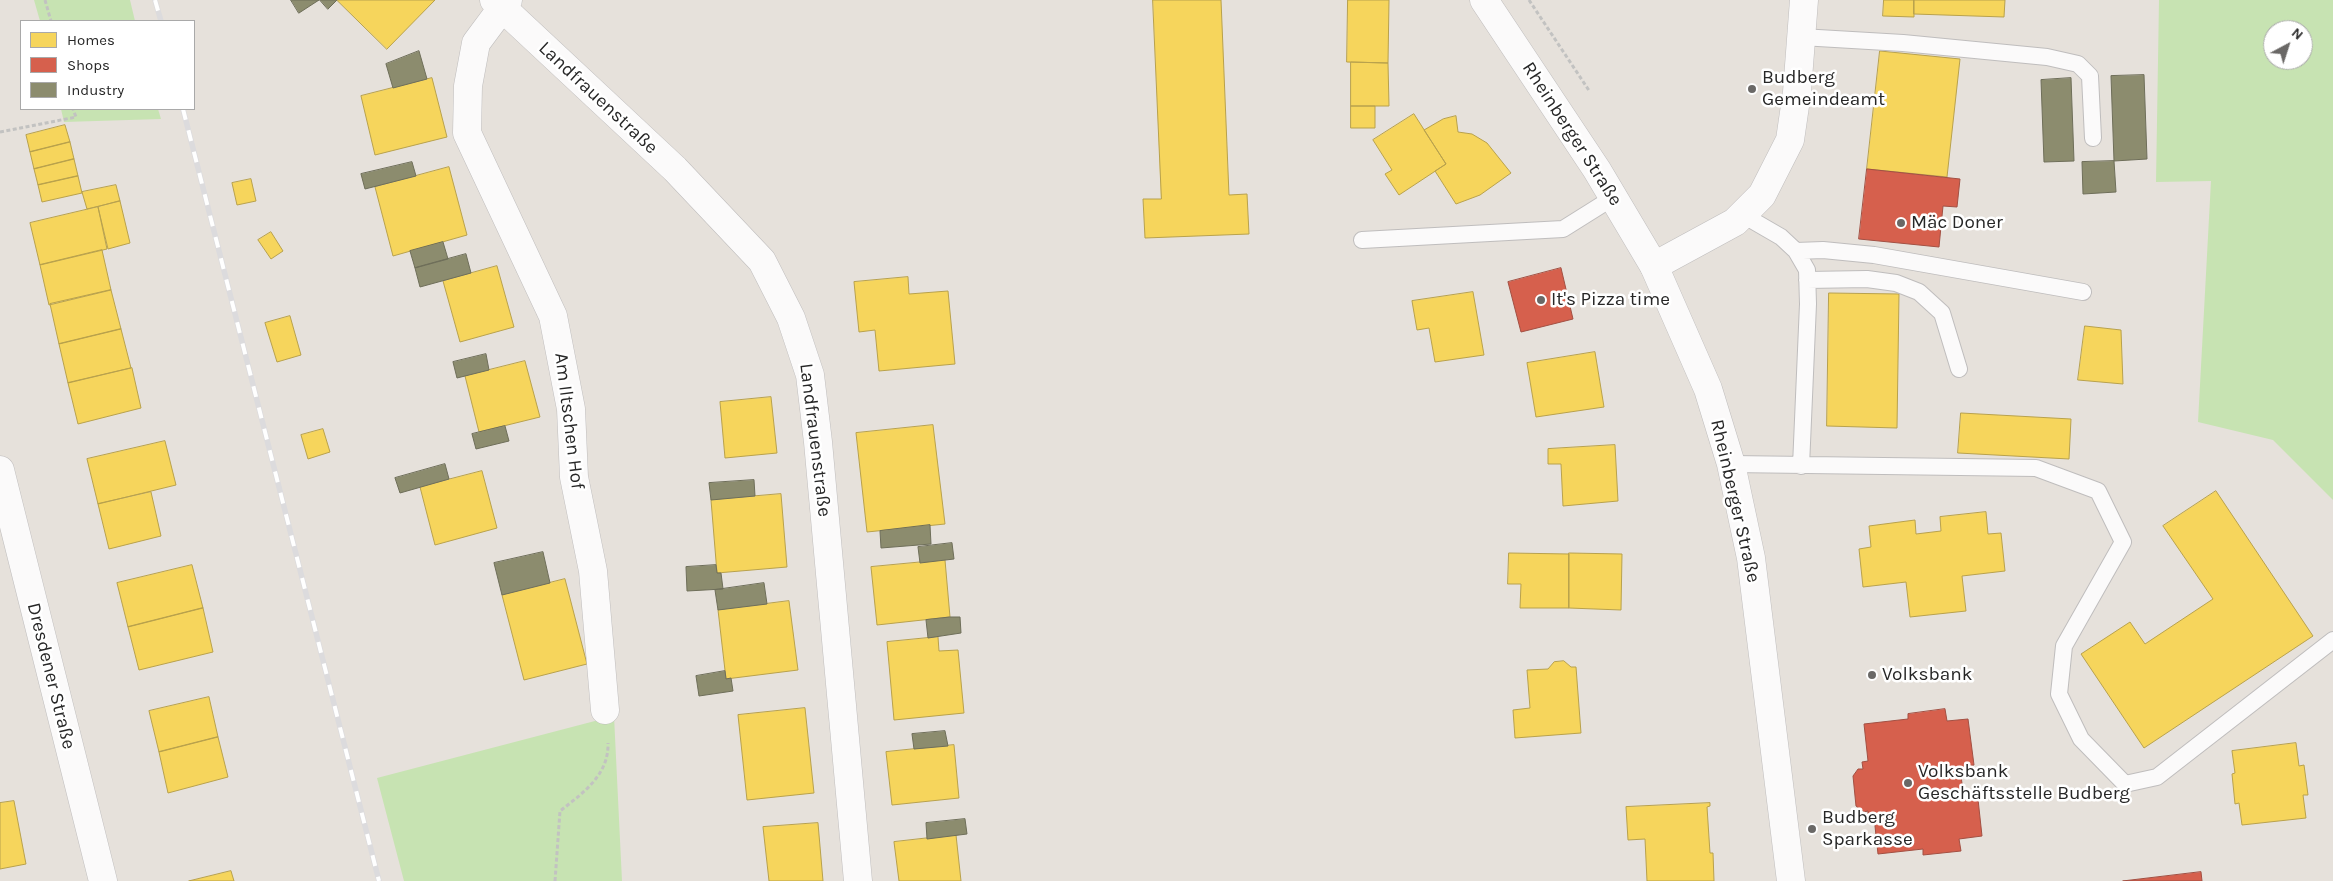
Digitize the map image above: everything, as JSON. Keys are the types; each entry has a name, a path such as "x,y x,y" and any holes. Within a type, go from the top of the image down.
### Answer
{"street":[{"name":"Rheinberger Straße","path":"1484,0 1614,197 1654,266 1708,389 1731,464 1751,558 1790,881"},
{"path":"1654,266 1735,222 1762,195 1790,140 1798,92 1804,0"},
{"name":"Am Iltschen Hof","path":"501,3 476,43 468,86 467,133 554,316 571,409 574,477 593,571 605,710"},
{"name":"Landfrauenstraße","path":"501,3 674,169 762,261 792,318 810,375 818,442 858,881"},
{"name":"Dresdener Straße","path":"0,470 4,506 103,881"}],"lane":[{"path":"1801,38 1912,44 2047,57 2078,64 2090,76 2093,138"},
{"path":"1362,240 1563,229 1614,197"},
{"path":"1743,215 1781,237 1796,251 1807,270 1808,304 1801,466"},
{"path":"1796,251 1823,250 1874,255 2083,292"},
{"path":"1808,280 1868,279 1896,283 1919,292 1942,313 1959,369"},
{"path":"1731,464 2036,468 2098,491 2123,542 2064,646 2059,694 2081,739 2124,784 2157,778 2333,640"}],"path":[{"path":"45,0 51,20"},
{"path":"0,132 76,117 74,110"},
{"path":"555,881 560,811 590,786 603,770 608,751 605,710"}],"green space":[{"path":"34,0 130,0 135,20 40,20"},
{"path":"2159,0 2333,0 2333,500 2273,440 2198,422 2211,181 2156,182"},
{"path":"61,110 158,110 161,119 64,122"},
{"path":"614,716 622,881 404,881 377,778"}],"building: Homes":[{"path":"337,0 435,0 387,49"},
{"path":"1153,0 1221,0 1229,195 1247,194 1249,234 1145,238 1143,199 1161,199"},
{"path":"1348,0 1389,0 1388,63 1347,62"},
{"path":"1884,0 1914,0 1914,17 1883,16"},
{"path":"1914,0 2005,0 2004,17 1914,14"},
{"path":"1880,51 1960,59 1947,177 1867,169"},
{"path":"1351,62 1388,63 1389,106 1351,106"},
{"path":"432,78 447,137 375,155 361,96"},
{"path":"1351,106 1375,106 1375,128 1351,128"},
{"path":"1414,114 1446,164 1399,195 1385,174 1392,170 1373,140"},
{"path":"1456,116 1458,132 1472,134 1487,143 1511,173 1480,195 1456,204 1435,171 1446,164 1424,130 1443,119"},
{"path":"65,125 70,142 30,152 26,135"},
{"path":"70,142 74,159 34,169 30,152"},
{"path":"74,159 78,176 38,185 34,169"},
{"path":"449,167 467,235 393,256 375,187"},
{"path":"78,176 82,193 42,202 38,185"},
{"path":"251,179 256,201 237,205 232,183"},
{"path":"116,185 120,201 87,209 82,192"},
{"path":"120,201 130,243 108,249 98,207"},
{"path":"98,207 107,249 40,265 30,223"},
{"path":"271,232 283,251 271,259 258,240"},
{"path":"102,250 111,290 49,305 40,265"},
{"path":"497,266 514,327 460,342 443,281"},
{"path":"908,277 909,294 948,291 955,364 879,371 875,330 859,332 854,282"},
{"path":"111,290 121,329 59,344 50,304"},
{"path":"1473,292 1484,355 1435,362 1429,328 1417,330 1412,301"},
{"path":"1829,293 1899,294 1897,428 1827,426"},
{"path":"290,316 301,355 277,362 265,323"},
{"path":"2085,326 2121,330 2123,384 2078,380"},
{"path":"121,329 131,368 68,383 59,344"},
{"path":"1595,352 1604,407 1536,417 1527,363"},
{"path":"525,361 540,417 479,432 465,376"},
{"path":"132,368 141,408 78,424 68,383"},
{"path":"771,397 777,453 725,458 720,402"},
{"path":"1961,413 2071,419 2069,459 1958,453"},
{"path":"933,425 945,524 867,532 856,433"},
{"path":"323,429 330,452 308,459 301,435"},
{"path":"165,441 176,485 98,504 87,459"},
{"path":"1615,445 1618,501 1563,506 1561,464 1548,464 1548,449"},
{"path":"482,471 497,528 435,545 420,487"},
{"path":"2216,491 2313,636 2144,748 2081,654 2130,622 2145,644 2213,599 2163,526"},
{"path":"151,492 161,536 109,549 98,504"},
{"path":"781,494 787,567 717,573 711,500"},
{"path":"1986,512 1988,534 2001,533 2005,571 1962,576 1966,611 1910,617 1906,582 1863,587 1859,549 1871,547 1869,526 1915,520 1916,534 1941,531 1940,517"},
{"path":"1509,553 1569,554 1569,608 1520,608 1521,584 1508,584"},
{"path":"1569,553 1622,554 1621,610 1569,608"},
{"path":"945,560 950,617 877,625 871,567"},
{"path":"192,565 203,608 128,627 117,583"},
{"path":"565,579 587,664 524,680 502,595"},
{"path":"789,601 798,670 726,679 718,610"},
{"path":"203,608 213,652 139,670 128,627"},
{"path":"938,637 939,651 958,650 964,713 894,720 887,642"},
{"path":"1564,661 1571,667 1576,667 1581,733 1515,738 1513,710 1530,708 1527,670 1548,669 1554,662"},
{"path":"209,697 218,737 159,752 149,711"},
{"path":"805,708 814,793 747,800 738,715"},
{"path":"218,737 228,777 168,793 159,752"},
{"path":"2296,743 2299,766 2304,765 2308,795 2303,795 2306,818 2242,825 2239,803 2235,804 2232,774 2235,773 2232,751"},
{"path":"954,745 959,798 892,805 886,752"},
{"path":"14,801 26,864 0,869 0,803"},
{"path":"1710,803 1710,806 1707,807 1710,853 1713,853 1714,881 1647,881 1645,839 1628,840 1626,807"},
{"path":"818,823 823,881 769,881 763,827"},
{"path":"956,835 961,881 899,881 894,842"},
{"path":"231,871 234,881 189,881"}],"building: Shops":[{"name":"Mäc Doner","path":"1867,169 1960,179 1957,207 1943,206 1939,247 1859,239"},
{"name":"It's Pizza time","path":"1561,268 1573,319 1521,332 1508,282"},
{"name":"Volksbank Geschäftsstelle Budberg","path":"1945,709 1947,721 1968,719 1974,765 1960,767 1963,792 1977,790 1982,836 1959,839 1961,851 1923,855 1923,849 1878,854 1874,817 1868,818 1868,811 1864,812 1856,806 1853,776 1858,769 1863,769 1862,762 1868,761 1864,724 1908,719 1908,714"},
{"path":"2201,872 2202,881 2123,881"}],"building: Industry":[{"path":"291,0 319,0 299,13"},
{"path":"320,0 337,0 328,9"},
{"path":"419,51 427,79 393,88 386,64"},
{"path":"2144,75 2147,159 2114,161 2111,76"},
{"path":"2071,78 2074,161 2044,162 2041,80"},
{"path":"2114,161 2116,192 2083,194 2082,162"},
{"path":"412,162 416,176 365,189 361,174"},
{"path":"443,242 448,259 415,268 410,251"},
{"path":"466,254 471,273 420,287 415,268"},
{"path":"486,354 489,370 457,378 453,362"},
{"path":"505,426 509,441 476,449 472,434"},
{"path":"445,464 449,479 400,493 395,478"},
{"path":"754,480 755,496 711,500 709,483"},
{"path":"930,525 931,544 881,548 880,531"},
{"path":"952,543 954,559 920,563 918,547"},
{"path":"543,552 550,583 502,595 494,563"},
{"path":"716,565 717,573 721,573 723,589 687,591 686,567"},
{"path":"764,583 767,604 718,610 715,590"},
{"path":"960,617 961,633 928,638 926,620"},
{"path":"725,671 726,679 731,678 733,691 699,696 696,676"},
{"path":"945,731 948,746 914,749 912,734"},
{"path":"965,819 967,834 927,839 926,823"}],"railway":[{"path":"155,0 161,20"},
{"path":"183,110 379,881"}],"place":[{"name":"Budberg Gemeindeamt","path":"1752,89"},
{"name":"Mäc Doner","path":"1901,223"},
{"name":"It's Pizza time","path":"1541,300"},
{"name":"Volksbank","path":"1872,675"},
{"name":"Volksbank Geschäftsstelle Budberg","path":"1908,783"},
{"name":"Budberg Sparkasse","path":"1812,829"}]}
